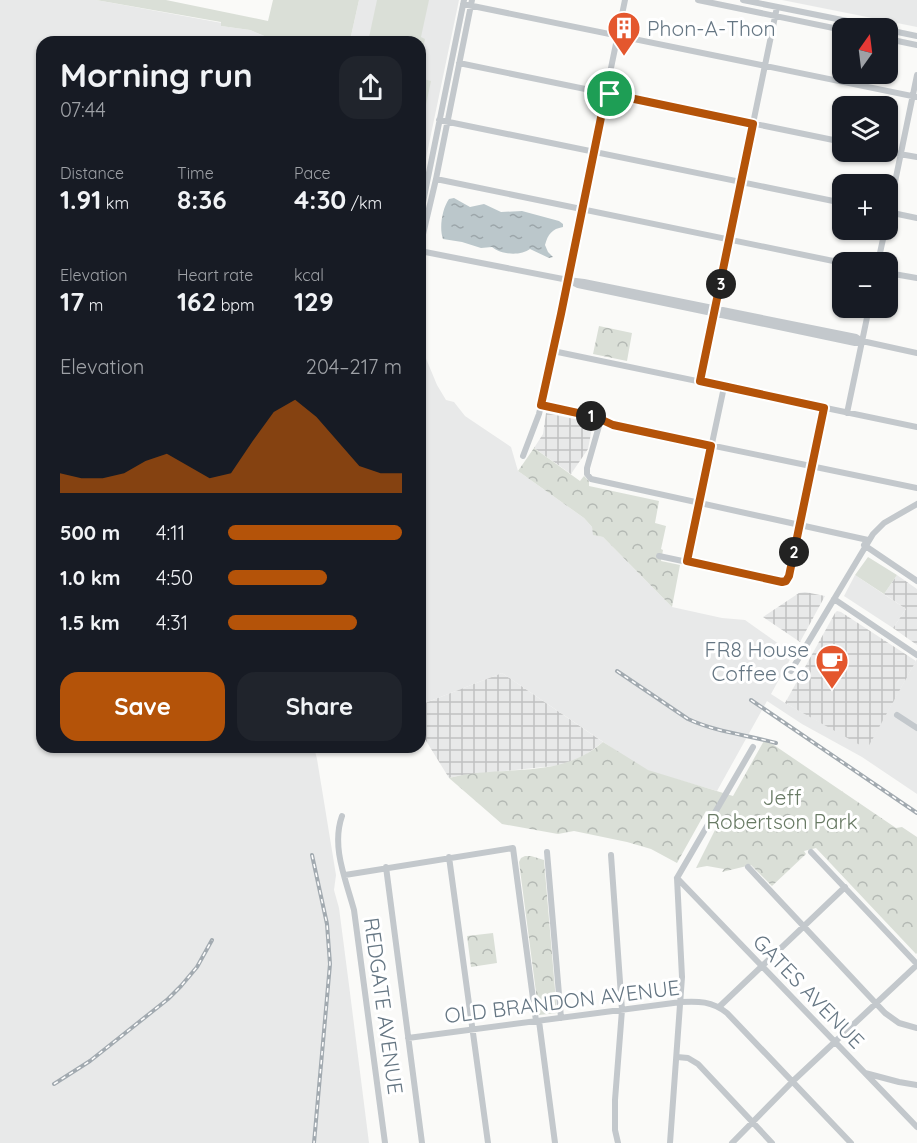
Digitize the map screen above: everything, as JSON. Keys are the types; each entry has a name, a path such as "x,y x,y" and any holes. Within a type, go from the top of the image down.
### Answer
{"street":[{"path":"523,456 541,405 625,0"},
{"path":"698,0 832,28"},
{"path":"743,0 832,18"},
{"path":"426,188 464,2 915,97"},
{"path":"426,223 472,3"},
{"path":"700,381 777,7"},
{"path":"898,32 917,36"},
{"path":"898,41 916,45"},
{"path":"459,63 832,140"},
{"path":"897,174 915,97 917,75"},
{"path":"440,120 832,201"},
{"path":"898,154 917,157"},
{"path":"436,179 832,261"},
{"path":"898,215 917,218"},
{"path":"426,250 715,311 856,337 862,342 917,353"},
{"path":"898,275 917,278"},
{"path":"847,412 867,318"},
{"path":"553,351 917,427"},
{"path":"687,561 724,387"},
{"path":"541,405 596,417 613,425 917,488"},
{"path":"659,556 782,582 788,580 824,408"},
{"path":"601,419 587,468 587,474 591,479 800,525 866,543 917,581"},
{"path":"791,671 866,543 884,523 917,504"},
{"path":"834,599 917,655"},
{"path":"897,715 917,728"},
{"path":"670,1143 682,966 677,878 753,747"},
{"name":"REDGATE AVENUE","path":"342,816 338,828 338,842 342,868 354,910 385,1143"},
{"path":"345,875 513,848 555,1143"},
{"path":"547,852 561,1018"},
{"path":"732,1143 752,1121 917,965 811,852"},
{"path":"611,855 622,1010 615,1117 618,1143"},
{"path":"449,857 488,1143"},
{"path":"386,867 422,1143"},
{"path":"748,867 875,1004 899,1023 917,1028"},
{"name":"GATES AVENUE","path":"677,878 917,1127"},
{"path":"845,887 719,1007 740,1026 851,1143"},
{"name":"OLD BRANDON AVENUE","path":"408,1038 681,1002 698,1001 719,1007"},
{"path":"677,1057 698,1064 772,1143"},
{"path":"864,1073 899,1083 917,1085"}],"shaded area":[{"path":"0,0 96,0 222,23 221,26 250,30 264,36 36,36 36,753 316,753 336,875 334,890 339,908 369,1143 0,1143"},
{"path":"359,0 459,0 426,158 426,36 351,36"},
{"path":"782,0 917,0 917,27 898,23 898,18 872,18"},
{"path":"426,358 446,400 454,402 465,416 511,447 518,471 584,518 592,527 594,535 603,537 672,607 722,618 745,620 793,654 771,694 785,703 867,748 917,659 917,794 862,757 802,724 767,701 717,791 655,773 640,767 502,673 426,703"},
{"path":"546,413 593,423 588,449 571,474 534,448 543,434"},
{"path":"855,575 906,609 893,628 844,596"},
{"path":"897,575 917,589 917,645 893,628 906,609 884,594"},
{"path":"799,593 825,596 800,642 763,617"},
{"path":"837,611 916,661 867,749 785,703"},
{"path":"502,673 603,742 584,756 563,765 449,778 426,741 426,703"}],"green space":[{"path":"96,0 166,0 268,21 273,0 359,0 351,36 264,36 250,30 221,26 221,22"},
{"path":"377,0 429,0 421,36 369,36"},
{"path":"426,80 431,81 426,105"},
{"path":"599,326 632,333 627,361 593,354"},
{"path":"534,448 580,481 584,476 589,481 589,486 659,501 655,523 666,526 661,561 680,565 672,607 603,537 593,535 592,527 584,518 518,471"},
{"path":"868,557 897,575 884,594 855,575"},
{"name":"Jeff Robertson Park","path":"765,739 896,828 902,827 917,837 916,954 816,848 804,851 806,854 772,886 751,865 722,872 724,869 707,866 696,868 720,820 706,811 677,863 651,849 627,842 574,831 558,834 502,824 449,778 548,767 586,754 603,742 648,770 733,796"},
{"path":"525,856 544,860 557,1013 539,1015 519,862"},
{"path":"493,933 497,963 471,967 467,936"}],"water":[{"path":"454,198 470,207 484,204 501,212 522,211 559,221 563,227 551,233 545,245 553,257 549,258 530,249 522,253 511,254 500,252 492,247 481,248 443,239 441,224 443,213 449,199"}],"railway":[{"path":"617,671 688,719 721,730 776,743"},
{"path":"751,700 917,813"},
{"path":"312,855 327,924 330,964 314,1143"},
{"path":"54,1084 90,1061 168,999 197,967 212,940"}],"place":[{"name":"Phon-A-Thon","path":"624,57"},
{"name":"FR8 House Coffee Co","path":"832,690"}],"route":[{"path":"606,93 610,94 753,124 700,381 824,408 789,576 786,581 687,561 711,446 613,425 596,417 541,405 606,93"}]}
